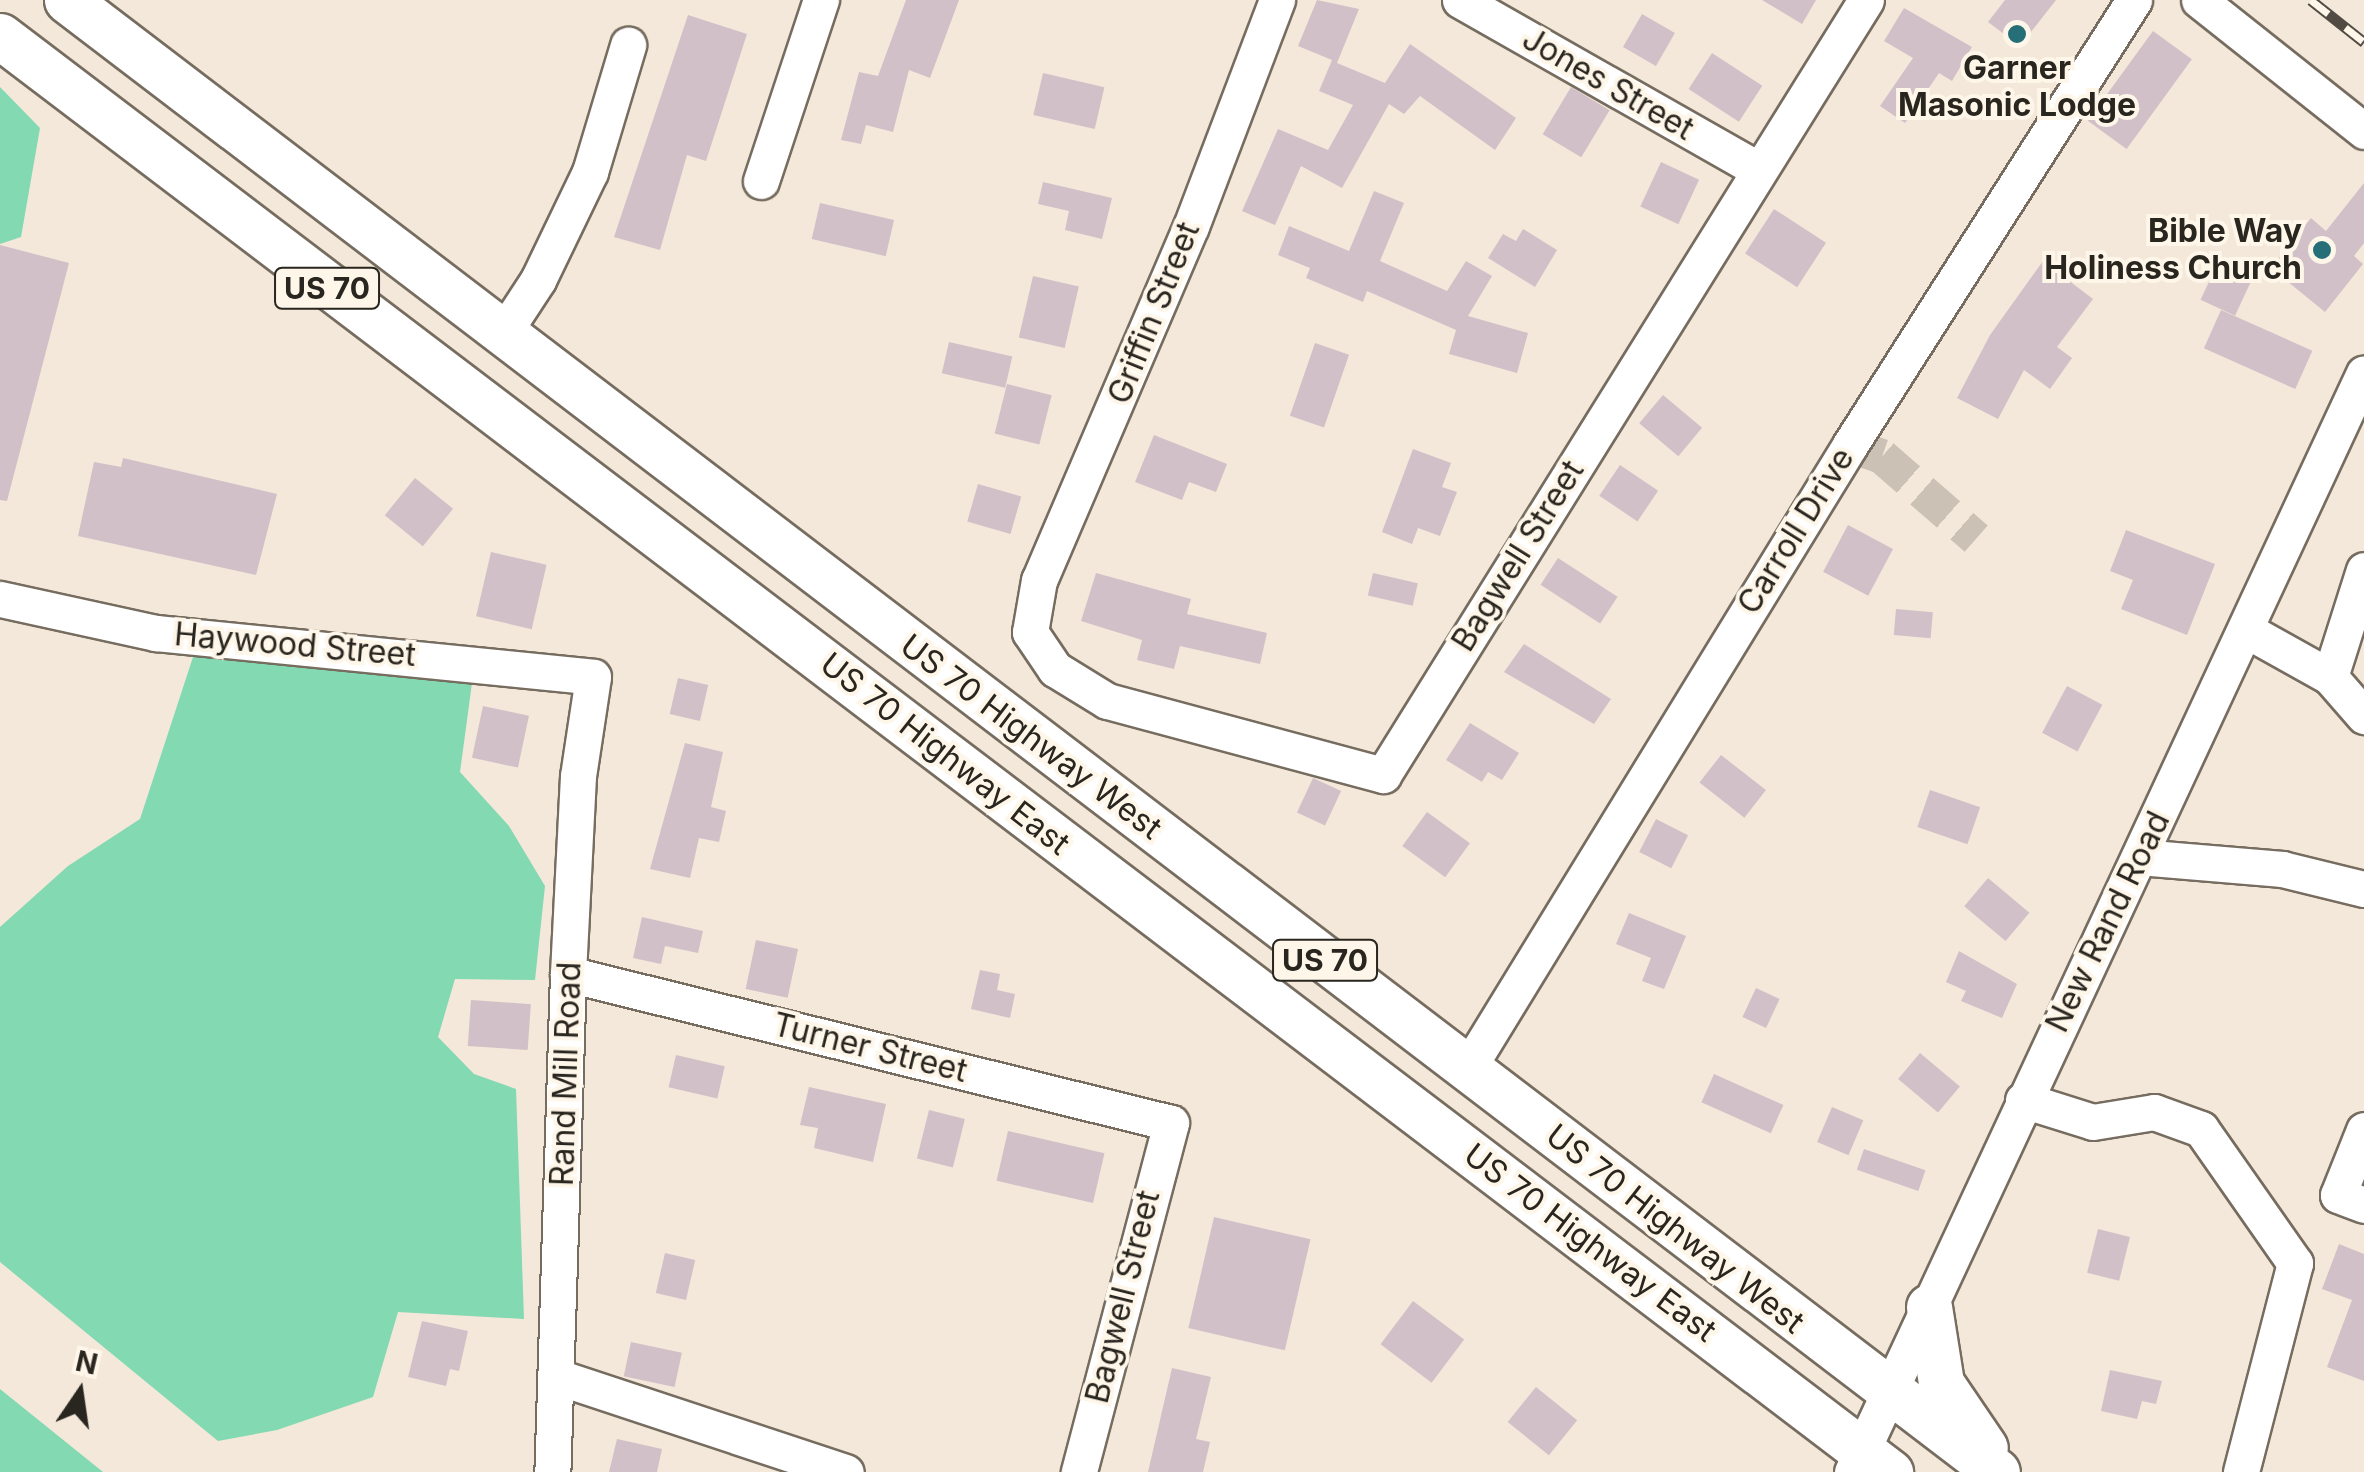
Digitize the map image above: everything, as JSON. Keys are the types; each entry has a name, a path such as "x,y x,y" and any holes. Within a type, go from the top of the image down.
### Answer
{"main road":[{"name":"US 70 Highway West","path":"67,0 1468,1068 1889,1395 1997,1472"},
{"name":"US 70 Highway East","path":"0,36 1868,1465"},
{"path":"1929,1307 1936,1368 1952,1408 2006,1472"}],"street":[{"path":"760,181 821,0"},
{"name":"Griffin Street","path":"1031,625 1039,580 1184,243 1277,0"},
{"name":"Jones Street","path":"1460,0 1756,168"},
{"name":"Bagwell Street","path":"1031,625 1055,669 1108,701 1315,762 1383,774 1756,168 1866,0"},
{"name":"Carroll Drive","path":"1468,1068 1850,444 2134,0"},
{"path":"2200,0 2364,131"},
{"path":"502,335 538,280 590,172 628,45"},
{"name":"New Rand Road","path":"1868,1465 1889,1395 2364,373"},
{"path":"2330,677 2364,570"},
{"name":"Haywood Street","path":"0,599 156,633 593,677"},
{"path":"2250,620 2330,677 2364,716"},
{"name":"Rand Mill Road","path":"552,1472 578,776 593,677"},
{"path":"2139,857 2282,869 2364,889"},
{"name":"Turner Street","path":"568,974 1172,1123"},
{"path":"2023,1100 2093,1122 2154,1112 2202,1129 2295,1262 2241,1472"},
{"name":"Bagwell Street","path":"1079,1472 1172,1123"},
{"path":"2364,1130 2338,1195 2364,1205"},
{"path":"558,1377 846,1472"}],"green space":[{"path":"0,87 40,128 21,237 0,244"},
{"path":"194,654 472,683 460,772 509,826 545,886 535,980 455,979 438,1037 474,1074 516,1089 524,1319 398,1312 373,1397 277,1430 218,1441 0,1262 0,927 68,866 140,819"},
{"path":"0,1389 103,1472 0,1472"}],"building":[{"path":"906,0 959,0 930,78 909,70 893,132 866,125 861,144 841,140 859,72 878,76"},
{"path":"1317,0 1359,9 1337,63 1385,83 1410,44 1516,118 1495,150 1420,96 1404,114 1389,104 1342,188 1301,166 1275,225 1242,211 1278,129 1328,150 1353,105 1319,91 1332,60 1298,46"},
{"path":"1762,0 1816,0 1802,24"},
{"name":"Garner Masonic Lodge","path":"2005,0 2056,0 2020,46 1988,22"},
{"path":"1904,8 1972,47 1952,81 1939,73 1905,123 1880,106 1913,58 1884,41"},
{"path":"1642,14 1675,33 1656,66 1623,47"},
{"path":"688,15 747,34 706,161 687,155 660,250 614,237"},
{"path":"2153,31 2192,59 2127,149 2088,121"},
{"path":"1712,53 1762,86 1739,122 1689,89"},
{"path":"1043,73 1104,87 1095,129 1033,115"},
{"path":"1571,87 1610,110 1581,157 1543,134"},
{"path":"1661,162 1699,180 1678,224 1640,206"},
{"path":"1043,182 1112,198 1102,239 1065,230 1069,211 1038,204"},
{"name":"Bible Way Holiness Church","path":"2364,183 2364,243 2354,256 2363,264 2325,312 2271,268 2311,218 2326,231"},
{"path":"1374,191 1404,203 1380,261 1447,291 1466,261 1492,276 1468,316 1528,333 1517,373 1449,354 1456,330 1367,291 1363,302 1306,278 1310,268 1278,255 1289,226 1349,251"},
{"path":"820,203 894,220 886,256 812,239"},
{"path":"1774,209 1826,243 1797,287 1745,253"},
{"path":"1523,229 1557,250 1535,287 1488,258 1503,234 1516,241"},
{"path":"0,245 69,263 7,501 0,500"},
{"path":"2220,258 2254,274 2235,316 2201,300"},
{"path":"2043,261 2093,299 2057,347 2072,358 2050,389 2024,370 1998,419 1957,398 1990,335"},
{"path":"1033,276 1079,287 1065,348 1019,337"},
{"path":"2221,310 2312,351 2295,389 2204,348"},
{"path":"949,342 1012,357 1005,388 942,373"},
{"path":"1315,343 1349,355 1324,428 1290,416"},
{"path":"1007,384 1052,395 1039,445 995,433"},
{"path":"1663,395 1702,428 1678,456 1639,423"},
{"path":"1154,435 1227,464 1216,492 1189,482 1182,500 1135,482"},
{"path":"1413,449 1451,463 1442,487 1457,492 1440,536 1418,528 1412,544 1382,532"},
{"path":"123,458 277,494 256,575 78,536 94,462 121,467"},
{"path":"1620,465 1658,491 1637,521 1599,496"},
{"path":"415,478 453,509 423,546 385,515"},
{"path":"978,484 1021,496 1011,534 967,521"},
{"path":"1848,525 1893,549 1868,596 1823,572"},
{"path":"2126,530 2215,564 2187,635 2121,609 2133,580 2110,571"},
{"path":"491,552 547,565 532,629 476,616"},
{"path":"1558,558 1618,597 1600,624 1541,585"},
{"path":"1096,573 1191,599 1187,614 1267,633 1260,664 1180,646 1174,669 1137,660 1142,640 1081,621"},
{"path":"1373,573 1418,583 1413,606 1368,595"},
{"path":"1896,609 1933,612 1931,638 1894,635"},
{"path":"1524,644 1611,699 1594,724 1504,672"},
{"path":"678,678 708,685 700,721 670,714"},
{"path":"2067,686 2102,705 2077,752 2042,733"},
{"path":"483,706 529,716 518,768 472,758"},
{"path":"1470,723 1519,753 1502,780 1488,772 1482,782 1446,760"},
{"path":"685,743 723,752 711,807 726,811 719,842 699,838 690,878 650,869"},
{"path":"1721,755 1766,790 1744,818 1699,783"},
{"path":"1313,778 1341,791 1325,826 1297,812"},
{"path":"1930,790 1980,807 1967,844 1917,827"},
{"path":"1427,812 1470,843 1445,877 1402,846"},
{"path":"1656,819 1688,835 1671,868 1639,852"},
{"path":"1988,878 2029,913 2006,941 1964,906"},
{"path":"1629,913 1686,936 1664,989 1642,981 1651,958 1616,944"},
{"path":"642,917 703,931 698,953 665,946 661,964 633,958"},
{"path":"756,940 798,949 788,998 746,989"},
{"path":"1959,951 2017,984 2002,1018 1961,1001 1966,991 1946,982"},
{"path":"980,970 1000,974 997,990 1015,994 1010,1018 971,1009"},
{"path":"1756,988 1780,999 1766,1028 1742,1017"},
{"path":"471,1000 531,1004 528,1050 468,1046"},
{"path":"1920,1053 1960,1086 1938,1112 1898,1079"},
{"path":"676,1055 725,1066 717,1098 669,1087"},
{"path":"1714,1074 1783,1105 1771,1133 1701,1102"},
{"path":"809,1087 886,1104 873,1162 814,1148 818,1128 800,1125"},
{"path":"1832,1107 1863,1120 1848,1155 1817,1142"},
{"path":"929,1110 965,1119 953,1167 917,1159"},
{"path":"1008,1131 1104,1153 1093,1203 997,1181"},
{"path":"1864,1149 1925,1170 1918,1191 1857,1170"},
{"path":"1214,1217 1310,1239 1285,1350 1188,1328"},
{"path":"2098,1229 2130,1237 2119,1281 2087,1273"},
{"path":"2339,1244 2364,1254 2364,1381 2327,1367 2352,1300 2322,1289"},
{"path":"665,1253 695,1260 686,1300 656,1293"},
{"path":"1413,1301 1464,1340 1432,1383 1381,1344"},
{"path":"422,1321 468,1331 459,1371 450,1369 446,1386 408,1377"},
{"path":"631,1342 682,1353 675,1387 624,1376"},
{"path":"1172,1368 1211,1377 1196,1439 1210,1442 1203,1472 1148,1472"},
{"path":"2110,1370 2162,1381 2156,1404 2142,1401 2137,1419 2101,1411"},
{"path":"1536,1387 1577,1420 1549,1455 1508,1422"},
{"path":"617,1439 662,1449 657,1472 609,1472"}],"tunnel":[{"path":"1850,445 1882,456 1976,538"}],"railway":[{"path":"2311,0 2364,42"}],"place":[{"name":"Garner Masonic Lodge","path":"2017,34"},
{"name":"Bible Way Holiness Church","path":"2322,250"}]}
